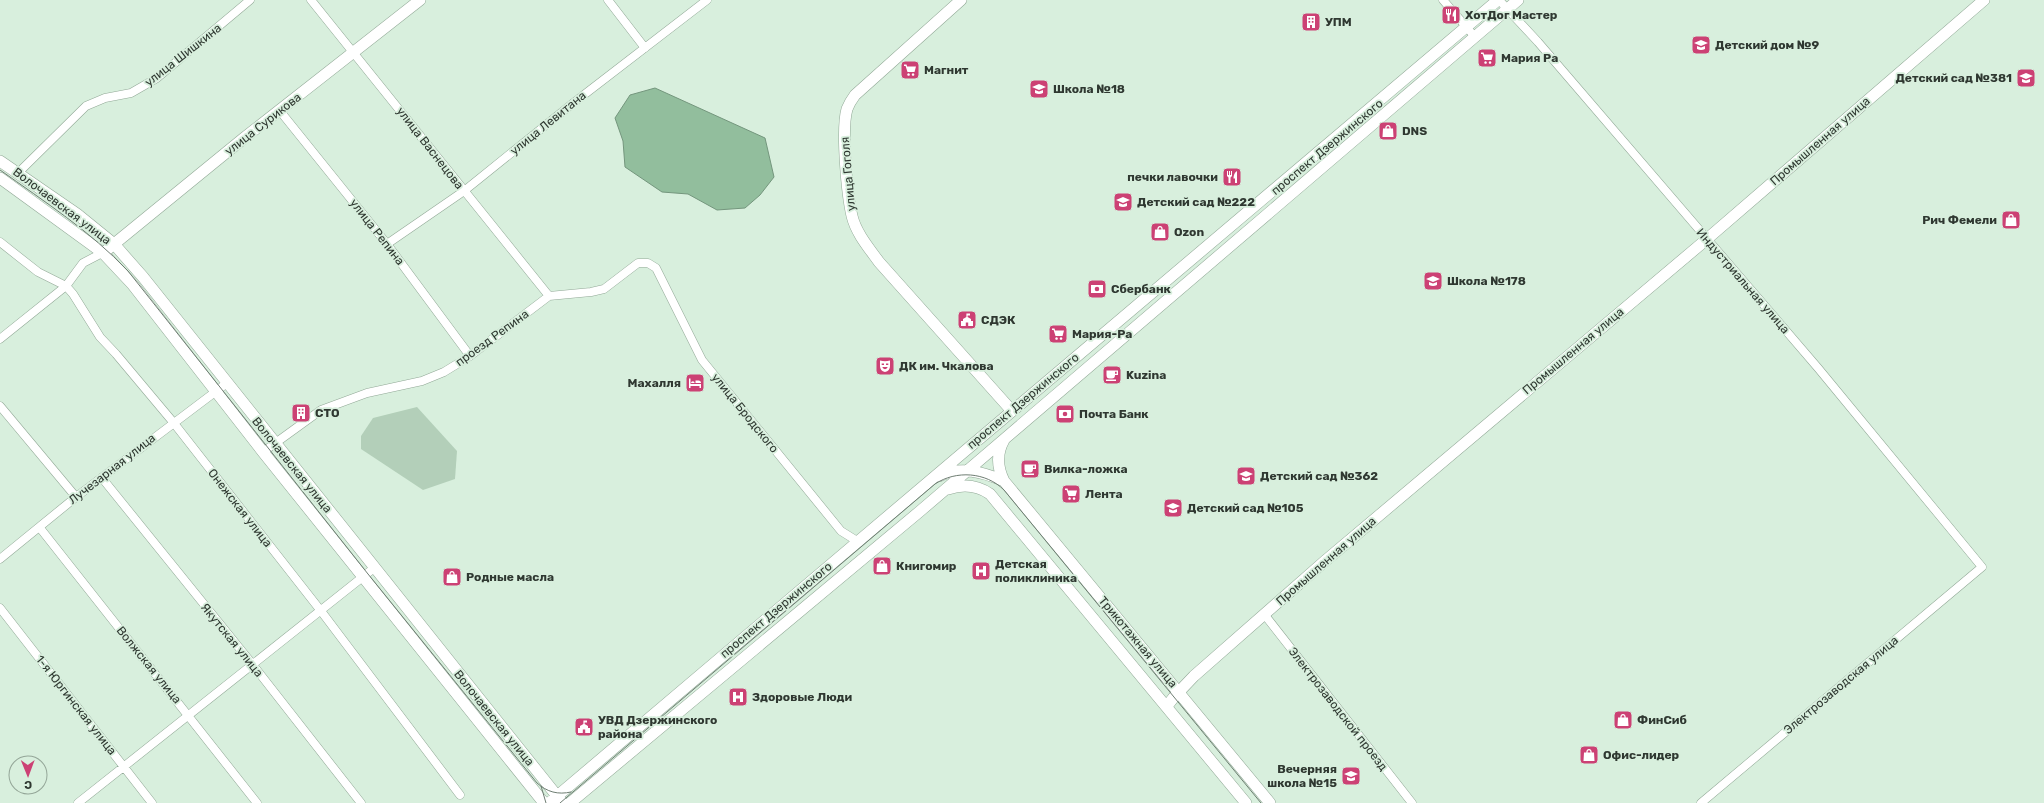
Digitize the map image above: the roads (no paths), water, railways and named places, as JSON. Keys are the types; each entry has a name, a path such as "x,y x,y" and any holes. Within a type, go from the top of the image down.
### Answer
{"main road":[{"name":"улица Сурикова","path":"108,249 210,166 420,0"},
{"name":"улица Гоголя","path":"961,0 855,95 847,108 845,125 845,152 852,217 860,235 878,262 1012,411"},
{"name":"проспект Дзержинского","path":"556,801 858,541 1296,173 1499,0"},
{"name":"проспект Дзержинского","path":"570,803 945,490 1518,0"},
{"name":"Промышленная улица","path":"1167,706 1179,691 1264,614 1707,239 1984,0"},
{"name":"Волочаевская улица","path":"0,160 77,214 108,249 133,285 218,391 263,452 544,803"},
{"name":"Волочаевская улица","path":"0,178 108,249 143,277 374,568 556,801"},
{"path":"990,494 983,473 983,456 995,425"},
{"path":"1004,482 998,465 999,449 1007,436"},
{"path":"931,479 954,471 966,471 983,473 1004,482"},
{"name":"Трикотажная улица","path":"1004,482 1179,691 1270,803"},
{"path":"945,490 969,486 983,490 990,494"},
{"name":"Трикотажная улица","path":"990,494 1246,803"}],"street":[{"name":"улица Шишкина","path":"18,173 86,106 105,98 131,93 157,78 250,0"},
{"name":"улица Васнецова","path":"311,0 549,296"},
{"path":"608,0 645,48"},
{"name":"улица Левитана","path":"387,244 464,191 572,104 707,0"},
{"path":"1442,0 1475,37"},
{"name":"Индустриальная улица","path":"1499,0 1818,368 1982,567"},
{"name":"улица Репина","path":"280,111 387,244 470,356"},
{"name":"Онежская улица","path":"0,242 38,272 66,286 73,294 100,338 116,354 173,422 321,611 460,795"},
{"path":"0,339 66,286 83,263 108,249"},
{"name":"улица Бродского","path":"549,296 591,292 604,289 638,263 648,263 656,268 702,360 842,531 858,541"},
{"name":"проезд Репина","path":"263,452 321,410 367,393 422,381 444,372 470,356 549,296"},
{"name":"Лучезарная улица","path":"0,559 40,528 76,497 173,422 218,391 227,383"},
{"path":"0,406 76,497"},
{"name":"Якутская улица","path":"102,478 361,803"},
{"name":"Волжская улица","path":"40,528 257,803"},
{"name":"Электрозаводская улица","path":"1701,803 1982,567"},
{"path":"78,803 374,568"},
{"name":"1-я Юргинская улица","path":"0,608 152,803"},
{"name":"Электрозаводской проезд","path":"1264,614 1412,803"}],"tram line":[{"path":"0,170 83,230 128,271 368,574 537,783 545,789 553,792 571,792"},
{"path":"560,803 935,484 952,476 961,475 980,476 997,484 1004,490 1261,803"},
{"path":"541,786 546,803"}],"place":[{"name":"ХотДог Мастер","path":"1451,15"},
{"name":"УПМ","path":"1311,22"},
{"name":"Детский дом №9","path":"1701,45"},
{"name":"Мария Ра","path":"1487,58"},
{"name":"Магнит","path":"910,70"},
{"name":"Детский сад №381","path":"2026,78"},
{"name":"Школа №18","path":"1039,89"},
{"name":"DNS","path":"1388,131"},
{"name":"печки лавочки","path":"1232,177"},
{"name":"Детский сад №222","path":"1123,202"},
{"name":"Рич Фемели","path":"2011,220"},
{"name":"Ozon","path":"1160,232"},
{"name":"Школа №178","path":"1433,281"},
{"name":"Сбербанк","path":"1097,289"},
{"name":"СДЭК","path":"967,320"},
{"name":"Мария-Ра","path":"1058,334"},
{"name":"ДК им. Чкалова","path":"885,366"},
{"name":"Kuzina","path":"1112,375"},
{"name":"Махалля","path":"695,383"},
{"name":"СТО","path":"301,413"},
{"name":"Почта Банк","path":"1065,414"},
{"name":"Вилка-ложка","path":"1030,469"},
{"name":"Детский сад №362","path":"1246,476"},
{"name":"Лента","path":"1071,494"},
{"name":"Детский сад №105","path":"1173,508"},
{"name":"Книгомир","path":"882,566"},
{"name":"Детская поликлиника","path":"981,571"},
{"name":"Родные масла","path":"452,577"},
{"name":"Здоровые Люди","path":"738,697"},
{"name":"ФинСиб","path":"1623,720"},
{"name":"УВД Дзержинского района","path":"584,727"},
{"name":"Офис-лидер","path":"1589,755"},
{"name":"Вечерняя школа №15","path":"1351,776"}]}
